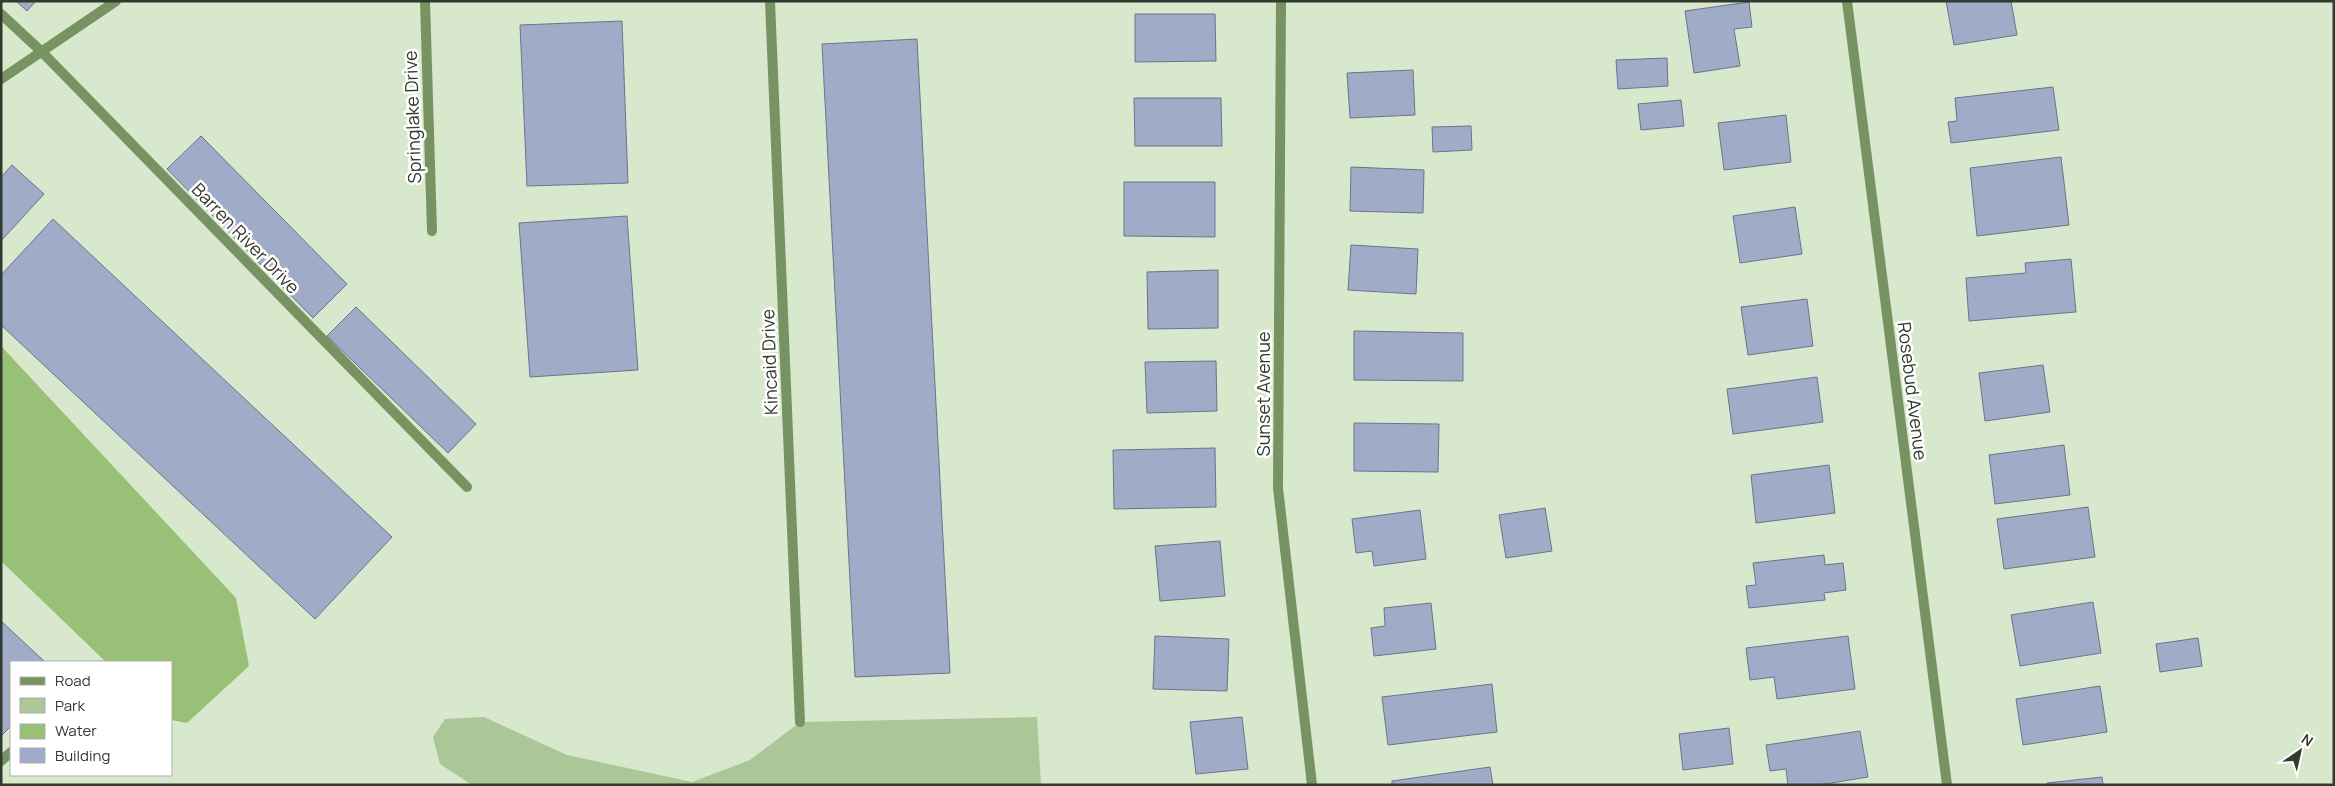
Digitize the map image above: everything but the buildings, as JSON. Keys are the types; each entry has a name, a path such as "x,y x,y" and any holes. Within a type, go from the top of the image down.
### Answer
{"street":[{"path":"1,79 42,52 82,22 116,1"},
{"name":"Springlake Drive","path":"425,1 432,231"},
{"name":"Kincaid Drive","path":"770,1 800,722"},
{"name":"Sunset Avenue","path":"1281,1 1278,488 1312,785"},
{"name":"Rosebud Avenue","path":"1847,1 1948,785"},
{"name":"Barren River Drive","path":"1,14 42,52 467,487"}],"green space":[{"path":"484,717 567,755 692,782 750,760 800,722 1037,717 1041,785 472,785 440,764 433,737 445,719"}],"water":[{"path":"1,346 236,598 249,666 187,723 172,720 172,661 105,661 1,561"}]}
